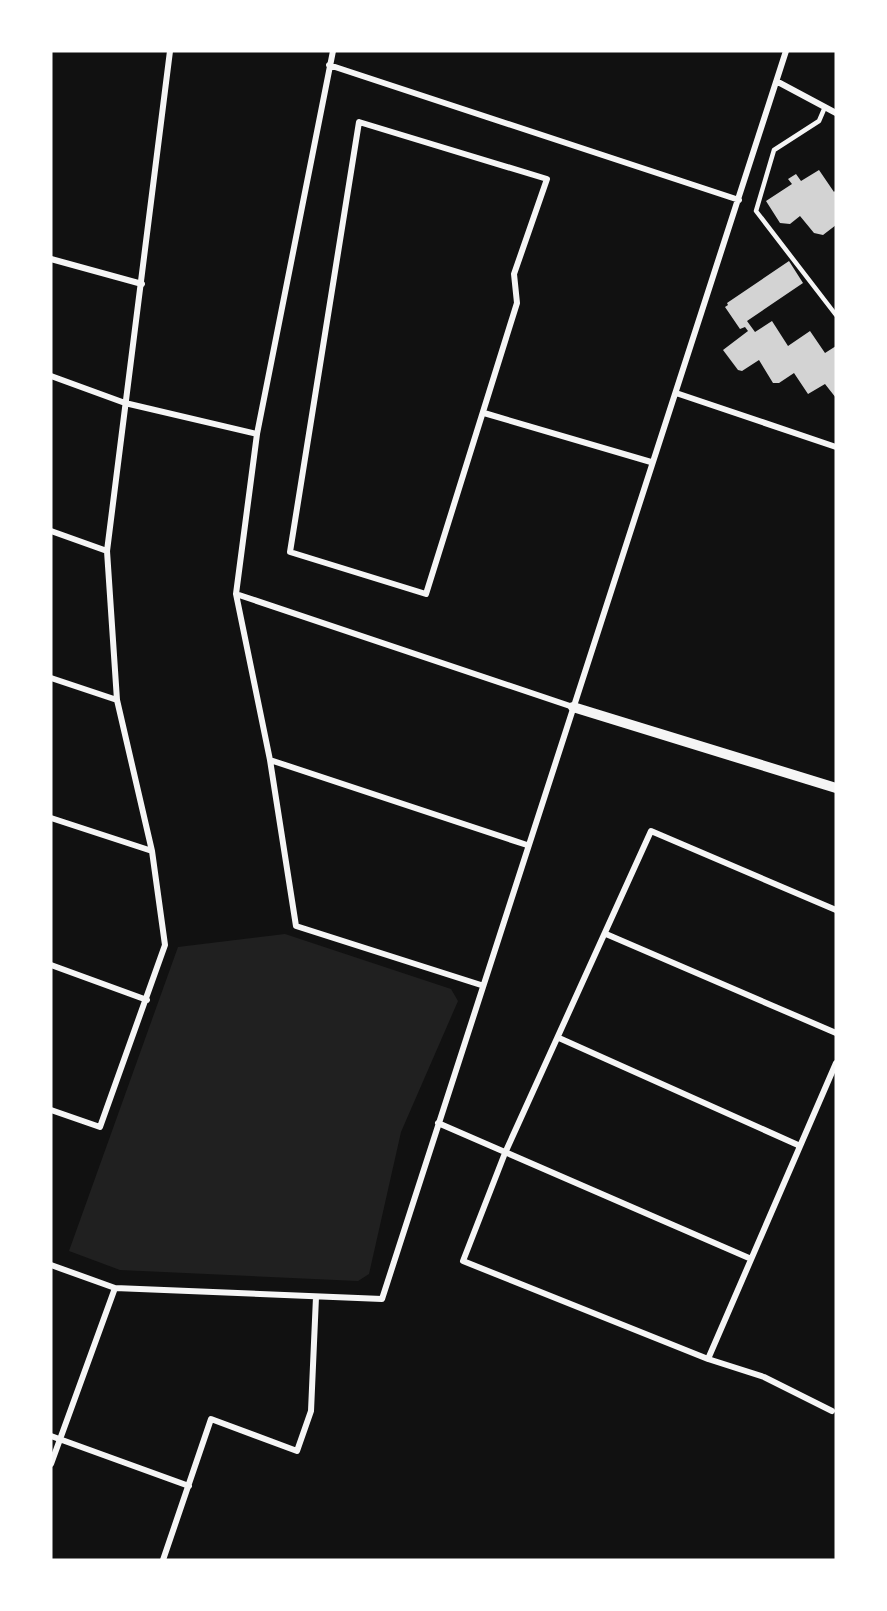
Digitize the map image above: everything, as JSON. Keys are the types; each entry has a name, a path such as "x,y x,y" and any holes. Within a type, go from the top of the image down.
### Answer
{"street":[{"path":"51,1110 100,1127 165,945 152,851 117,700 107,551 170,51"},
{"path":"333,51 257,434 236,594 270,760 296,926 481,985"},
{"path":"51,1265 115,1288 382,1299 481,985 651,462 676,393 778,82 786,51"},
{"path":"329,64 739,200"},
{"path":"778,82 836,113"},
{"path":"359,122 547,179 514,274 517,303 484,413 426,594 290,552 359,122"},
{"path":"51,259 142,284"},
{"path":"51,376 125,403 257,434"},
{"path":"676,393 836,447"},
{"path":"484,413 651,462"},
{"path":"51,531 107,551"},
{"path":"236,594 573,706 836,789"},
{"path":"51,678 117,700"},
{"path":"270,760 527,845"},
{"path":"51,818 152,851"},
{"path":"832,1411 764,1377 708,1359 463,1261 505,1153 651,831 836,910"},
{"path":"606,934 836,1033"},
{"path":"51,965 147,1000"},
{"path":"559,1038 798,1145"},
{"path":"708,1359 749,1258 836,1063"},
{"path":"438,1123 749,1258"},
{"path":"51,1464 115,1288"},
{"path":"162,1560 211,1419 297,1451 311,1411 316,1297"},
{"path":"51,1436 189,1486"}],"lane":[{"path":"825,107 819,121 774,150 756,211 836,315"}],"shaded area":[{"path":"285,934 451,989 458,1001 401,1132 369,1274 358,1281 120,1270 69,1251 178,947"}],"building":[{"path":"819,170 834,192 836,190 836,225 823,235 814,233 800,216 790,224 780,223 766,201 792,184 788,179 796,174 801,181"},
{"path":"789,261 803,283 747,321 755,332 772,321 788,346 810,331 825,353 836,346 836,398 825,384 808,394 794,373 779,383 773,383 759,360 742,371 738,370 723,350 748,331 745,327 740,329 725,307 727,303"}]}
